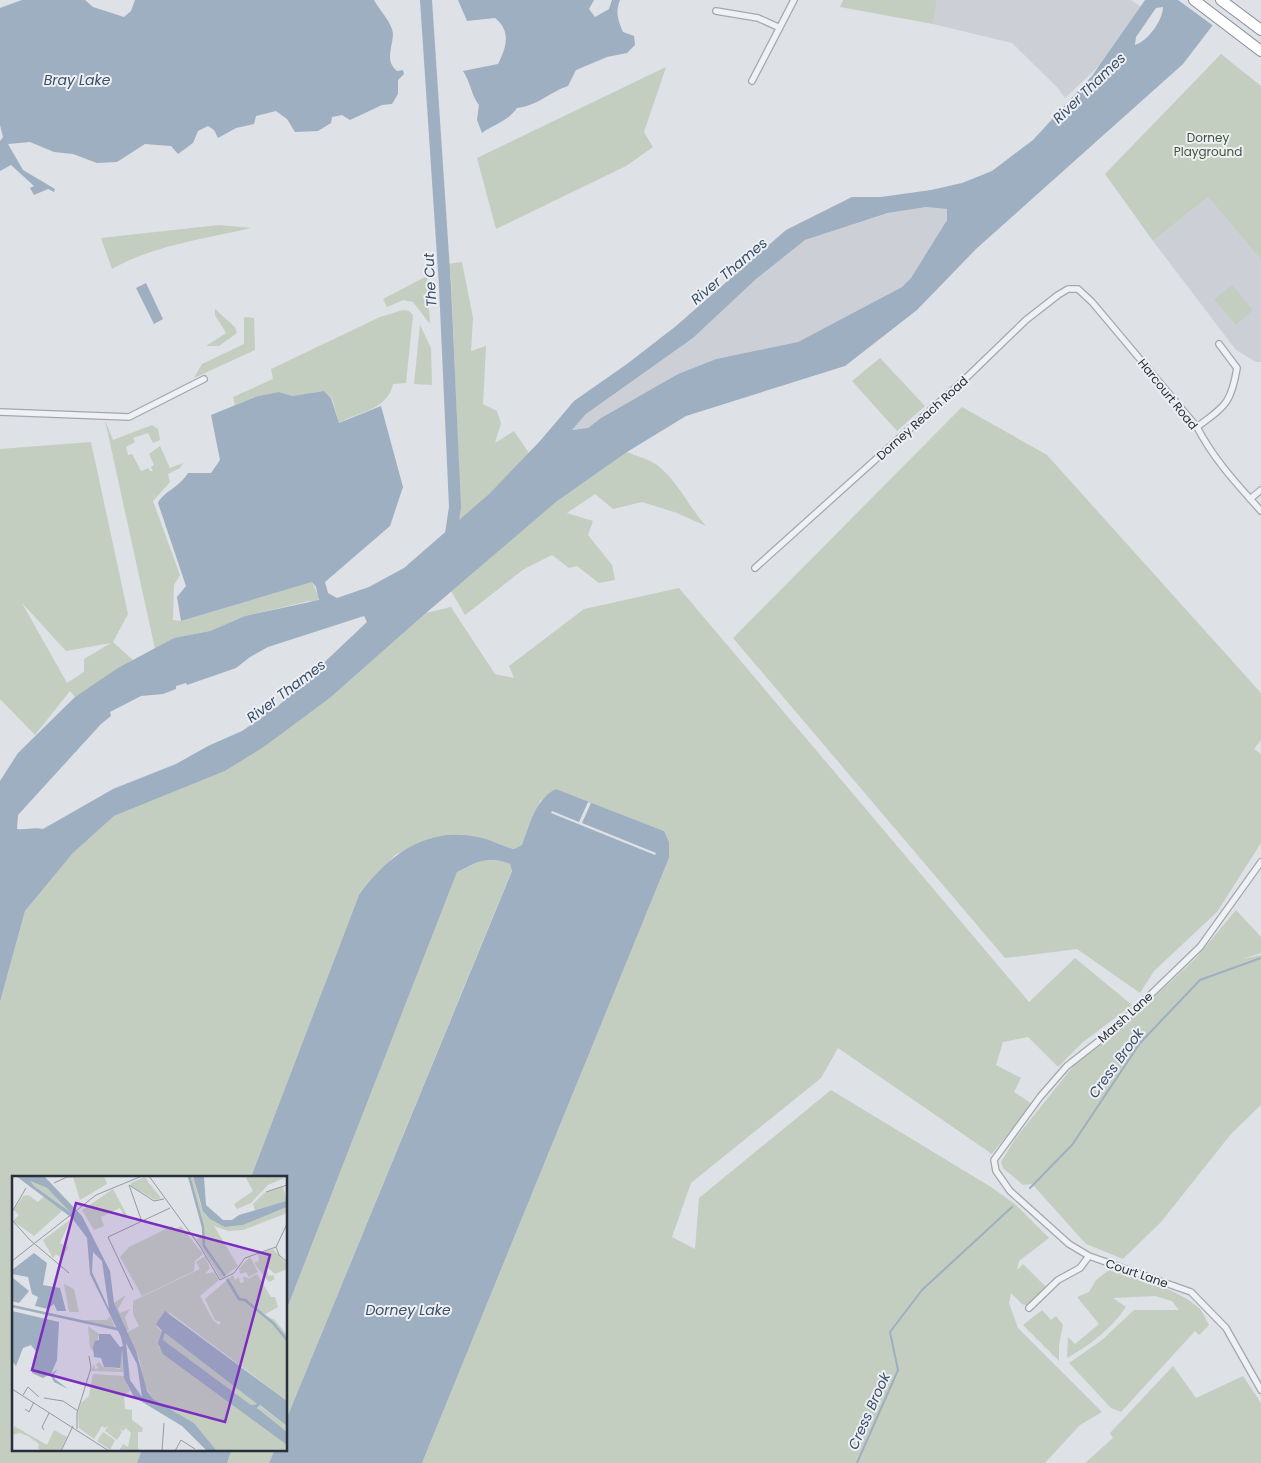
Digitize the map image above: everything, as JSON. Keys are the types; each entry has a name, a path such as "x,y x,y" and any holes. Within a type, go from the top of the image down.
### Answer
{"highway":[{"path":"1194,0 1261,51"},
{"path":"1221,0 1258,28"}],"street":[{"path":"752,81 778,27 794,0"},
{"path":"716,11 758,18 778,27"},
{"name":"Dorney Reach Road","path":"755,568 1048,302 1068,290 1078,289 1092,302"},
{"name":"Harcourt Road","path":"1092,302 1197,427 1209,451 1261,511"},
{"path":"1197,427 1230,399 1237,368 1219,344"},
{"path":"0,412 129,417 204,379"},
{"path":"1230,399 1236,404"},
{"path":"1250,499 1261,490"},
{"name":"Marsh Lane","path":"996,1171 994,1160 1000,1149 1040,1097 1067,1066 1118,1026 1200,947 1261,862"},
{"name":"Court Lane","path":"996,1171 1010,1191 1069,1244 1088,1256 1191,1292 1226,1328 1261,1390"},
{"path":"1029,1308 1058,1280 1080,1268 1088,1256"}],"shaded area":[{"path":"937,0 1131,0 1143,8 1101,64 1065,98 1057,87 1012,43 933,24"},
{"path":"1208,197 1261,260 1261,362 1256,362 1236,350 1153,241"},
{"path":"926,207 947,209 947,220 911,278 902,287 798,342 716,359 678,374 601,418 588,428 572,430 586,414 693,338 756,278 805,240 889,213"}],"green space":[{"path":"843,0 937,0 933,24 840,7"},
{"name":"Dorney Playground","path":"1221,54 1261,86 1261,260 1208,197 1153,241 1105,174"},
{"path":"666,67 644,132 653,147 626,166 496,229 477,158"},
{"path":"219,225 251,228 162,248 112,269 101,238"},
{"path":"462,262 473,318 471,351 486,346 483,404 497,411 501,423 495,443 514,431 529,453 489,494 459,521 455,521 452,518 459,475 451,276 448,264"},
{"path":"427,276 430,324 413,302 403,300 387,307 383,299"},
{"path":"1232,285 1253,310 1236,325 1214,299"},
{"path":"215,309 235,327 237,333 219,346 206,346 226,333 215,315"},
{"path":"403,310 409,311 413,315 406,383 393,384 390,393 379,405 339,423 332,398 324,391 292,396 279,392 258,396 235,405 233,397 273,379 271,369 380,317"},
{"path":"244,317 254,318 255,350 194,378 202,364 244,344"},
{"path":"420,325 431,348 432,385 414,384"},
{"path":"880,358 925,406 897,431 852,381"},
{"path":"962,407 1047,455 1261,693 1261,740 1254,749 1261,754 1261,843 1217,912 1154,971 1140,993 1077,949 1005,958 733,638"},
{"path":"105,420 113,440 152,425 158,429 160,440 153,443 148,433 133,438 135,442 126,447 128,455 132,454 141,471 149,468 150,471 153,471 151,467 154,465 149,454 160,446 170,468 183,463 180,468 168,474 170,482 153,501 180,575 174,585 173,620 181,621 312,582 319,597 317,602 309,601 245,616 210,631 174,638 155,649"},
{"path":"91,442 128,614 113,642 133,660 75,697 70,691 35,735 0,699 0,449","holes":["22,603 66,651 111,643 84,659 84,672 67,683"]},
{"path":"627,452 650,461 664,471 706,526 677,513 642,502 613,509 595,494 567,513 593,521 588,535 612,565 615,580 599,583 577,566 569,568 552,555 524,569 465,615 451,591 556,502"},
{"path":"679,588 1029,1002 1075,958 1132,1005 1082,1043 1058,1067 1028,1037 1003,1042 996,1065 1021,1078 1014,1092 1032,1104 992,1154 838,1048 821,1078 691,1183 672,1237 695,1249 699,1198 831,1090 991,1187 1016,1205 1049,1238 1019,1261 1017,1270 1023,1264 1046,1287 1028,1306 1022,1304 1011,1293 1009,1303 1018,1328 1102,1412 1080,1425 1045,1463 422,1463 669,858 669,842 664,831 556,789 540,801 522,845 514,849 476,837 441,836 426,840 395,855 359,895 251,1176 12,1176 12,1450 142,1450 137,1463 0,1463 0,1002 25,911 73,853 114,816 225,771 331,697 426,613 451,607 495,674 514,678 509,666 584,609"},
{"path":"487,858 498,859 510,864 512,870 288,1415 288,1306 457,872"},
{"path":"1236,910 1261,937 1261,953 1242,959 1261,955 1261,1105 1231,1134 1161,1222 1123,1259 1086,1244 1032,1184 1023,1185 1003,1168 1001,1162 1015,1139 1075,1064 1138,1012 1196,958"},
{"path":"1109,1270 1180,1295 1199,1308 1209,1325 1199,1335 1195,1331 1121,1412 1111,1408 1069,1363 1102,1340 1134,1310 1179,1310 1172,1301 1155,1296 1113,1298 1126,1307 1120,1315 1100,1336 1067,1358 1068,1337 1075,1344 1099,1324 1077,1297 1089,1292 1096,1280"},
{"path":"1042,1310 1051,1320 1056,1316 1063,1325 1059,1345 1059,1361 1023,1325"},
{"path":"1173,1366 1196,1398 1243,1376 1261,1403 1261,1463 1085,1463 1113,1438 1110,1433"},
{"path":"232,1450 275,1450 269,1463 227,1463"}],"water":[{"name":"Bray Lake","path":"22,0 85,0 93,7 124,17 131,11 135,0 374,0 392,30 391,63 397,71 403,70 404,74 398,80 398,94 392,104 382,105 350,120 342,115 332,117 331,123 318,131 295,132 287,119 276,111 256,116 254,124 236,128 218,138 214,130 208,126 198,131 193,143 178,154 171,146 145,144 117,162 97,163 73,154 54,152 30,142 8,144 23,170 55,189 54,192 48,189 34,195 30,188 34,186 11,165 0,171 0,141 3,137 0,125 0,8"},
{"path":"458,0 594,0 589,9 595,17 609,9 612,0 620,0 617,12 620,24 623,32 634,36 635,45 627,53 607,57 576,70 568,86 531,105 517,108 505,119 482,133 477,120 479,105 463,71 498,64 504,51 506,39 503,28 495,18 467,21"},
{"name":"River Thames","path":"1145,0 1232,0 1183,64 976,249 917,310 845,366 686,416 627,452 556,502 331,697 265,746 225,771 114,816 73,853 25,911 0,1002 0,781 18,753 75,697 118,668 174,638 210,631 245,616 319,600 316,587 312,582 181,621 177,597 186,586 158,503 188,473 211,473 220,460 211,415 258,396 279,392 292,396 324,391 331,398 339,423 381,406 403,487 390,526 325,582 328,593 337,598 369,587 404,568 489,494 540,441 574,401 627,364 676,326 786,230 852,197 881,197 931,190 962,183 992,171 1033,140 1092,76","holes":["1163,7 1158,24 1150,35 1135,45 1136,37 1156,8","926,207 947,209 947,220 911,278 902,287 798,342 716,359 678,374 601,418 588,428 572,430 586,414 693,338 756,279 805,240 888,213","364,616 367,622 277,707 267,711 242,731 208,746 176,764 113,789 43,829 17,829 18,815 101,724 111,716 110,712 141,696 163,694 176,689 176,686 186,683 187,685 236,668 250,657 268,647"]},
{"path":"146,283 163,319 154,324 136,288"},
{"name":"Dorney Lake","path":"556,789 664,831 669,842 669,858 422,1463 269,1463 275,1450 288,1450 288,1415 512,871 510,864 489,860 457,872 288,1306 288,1176 251,1176 359,895 382,868 395,857 409,847 425,840 441,836 458,835 482,838 514,849 522,845 534,813 549,793"},
{"path":"142,1450 232,1450 227,1463 137,1463"}],"pier":[{"path":"1178,0 1235,0 1215,27"},
{"path":"588,802 591,803 582,823 656,853 655,855 551,813 552,811 579,822"}],"waterway":[{"name":"The Cut","path":"426,0 445,286 455,507 450,541"},
{"name":"Cress Brook","path":"1030,1188 1072,1145 1140,1043 1200,980 1261,958"},
{"name":"Cress Brook","path":"857,1463 898,1370 890,1332 922,1290 1012,1207"}]}
